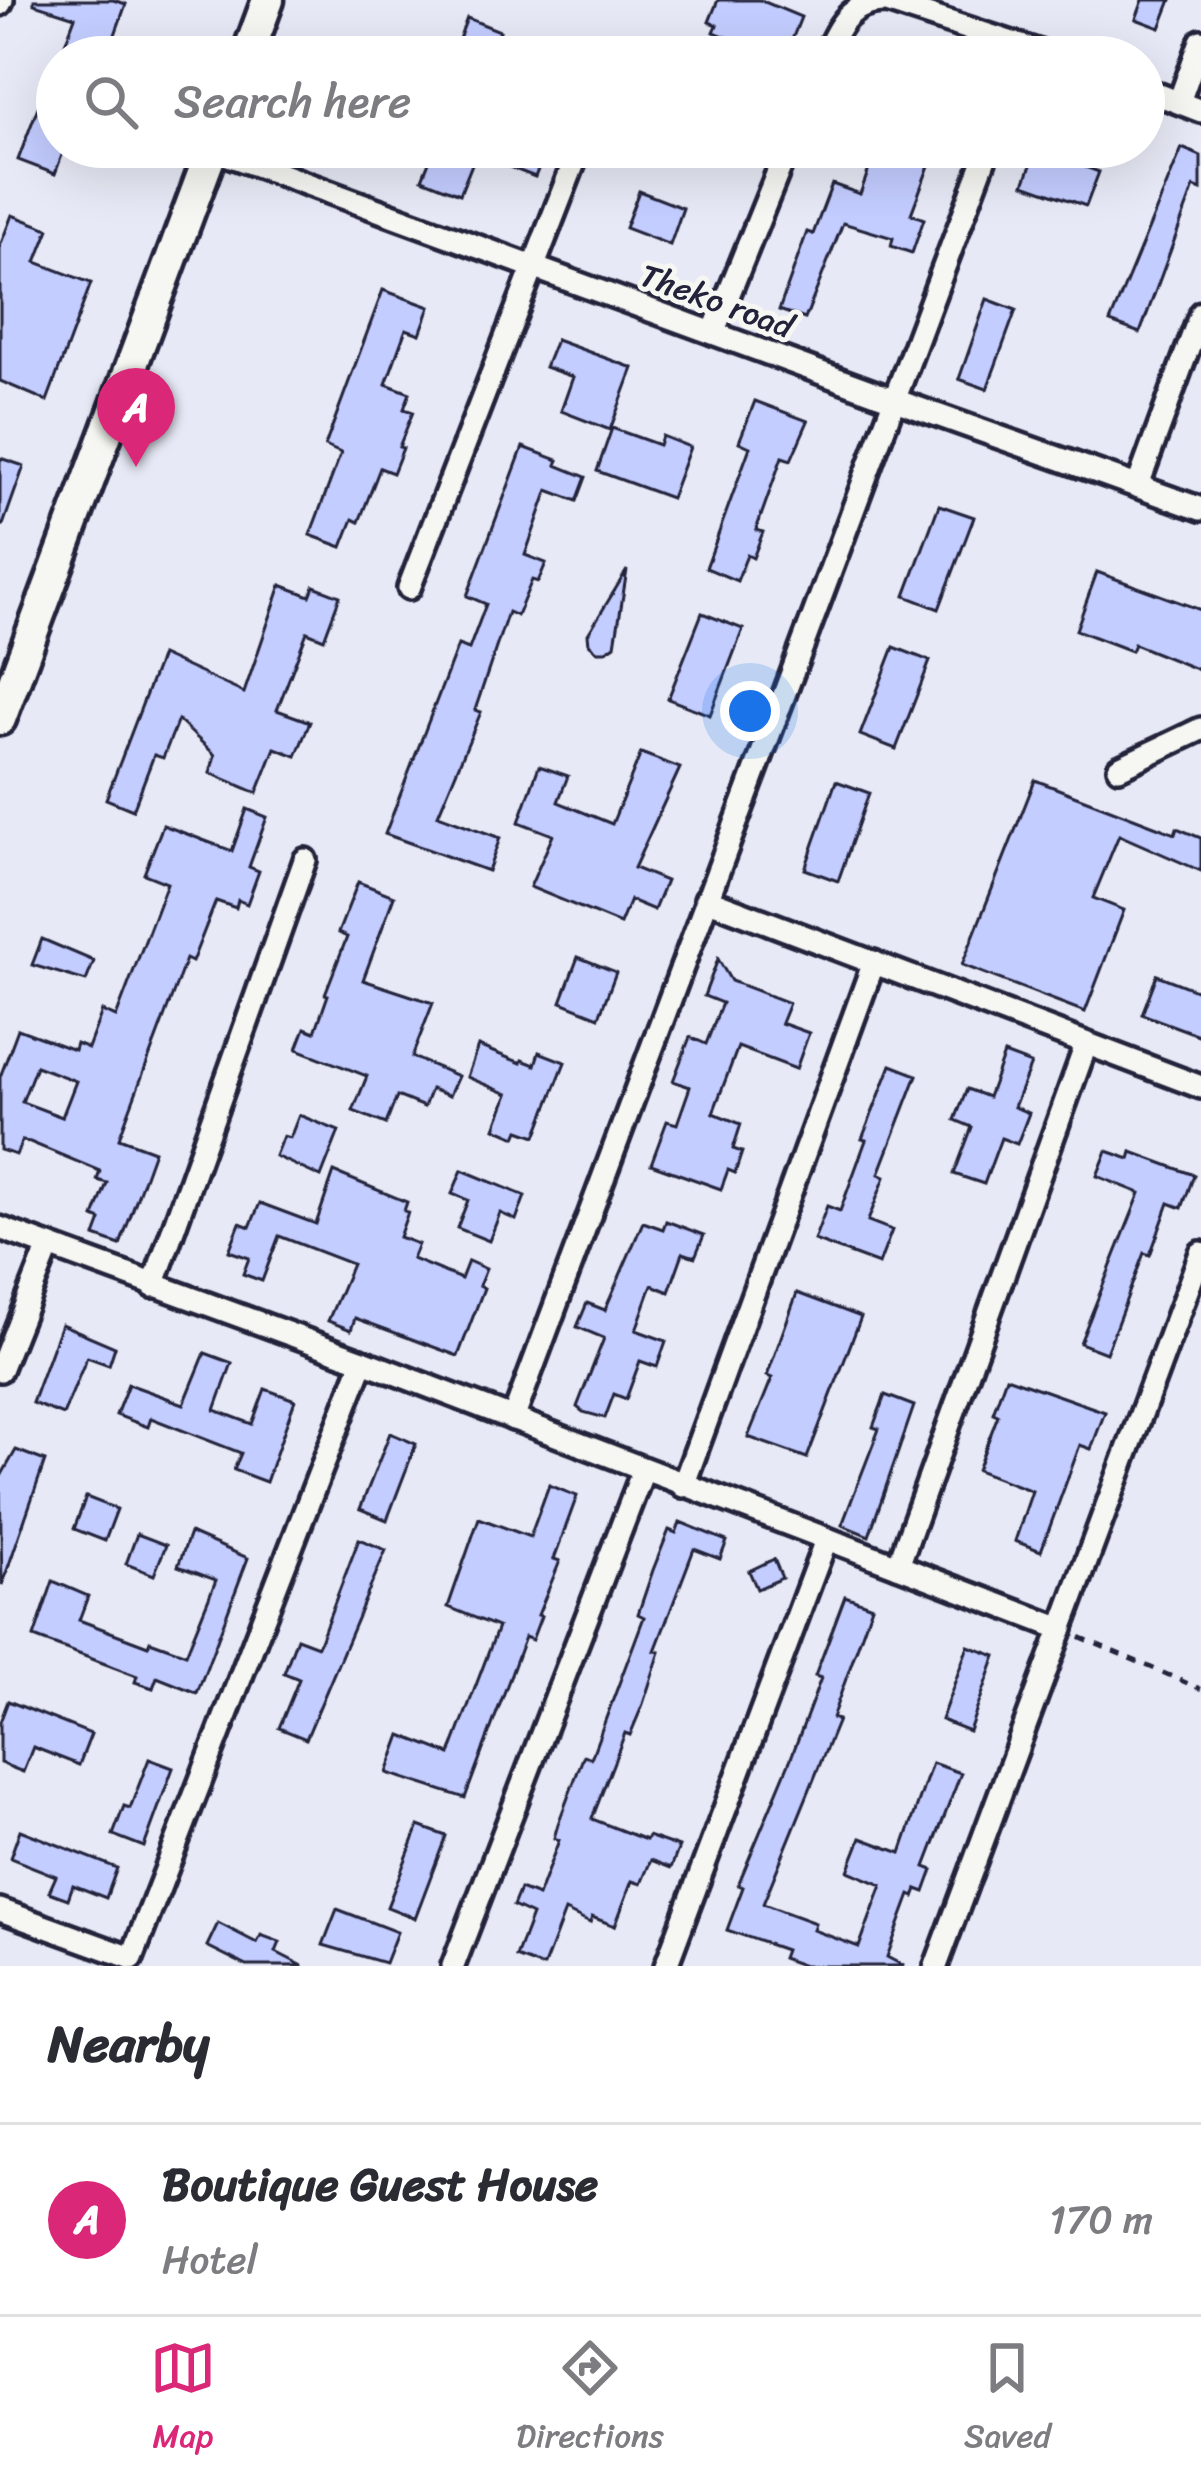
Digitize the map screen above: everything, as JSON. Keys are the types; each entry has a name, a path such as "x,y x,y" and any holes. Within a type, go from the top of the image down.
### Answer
{"street":[{"path":"255,36 268,0"},
{"path":"833,36 849,14 872,2 887,2 981,36"},
{"path":"1179,102 1201,41"},
{"path":"1165,97 1201,111"},
{"path":"0,719 206,168"},
{"name":"Theko road","path":"267,168 1201,508"},
{"path":"410,589 572,168"},
{"path":"713,333 780,168"},
{"path":"514,1419 981,168"},
{"path":"1138,484 1201,313"},
{"path":"1119,768 1201,729"},
{"path":"153,1286 305,860"},
{"path":"706,899 1201,1087"},
{"path":"683,1486 874,962"},
{"path":"898,1566 1086,1045"},
{"path":"0,1228 363,1361 1062,1629"},
{"path":"0,1370 49,1246"},
{"path":"936,1966 1201,1253"},
{"path":"0,1910 131,1962 363,1361"},
{"path":"453,1966 643,1471"},
{"path":"665,1966 826,1540"}],"path":[{"path":"1062,1629 1201,1689"}],"building":[{"path":"34,0 113,0 126,4 115,36 68,36 75,17 34,4"},
{"path":"718,0 760,0 801,17 793,36 724,36 714,32 717,25 709,22"},
{"path":"1143,0 1171,0 1160,28 1136,19"},
{"path":"467,18 500,31 498,36 460,36"},
{"path":"36,112 36,167 18,160"},
{"path":"1182,148 1201,156 1201,190 1194,187 1140,333 1110,322"},
{"path":"426,168 470,168 460,194 422,179"},
{"path":"512,168 539,168 535,177"},
{"path":"869,168 928,168 911,214 924,219 912,253 891,246 893,238 843,223 805,319 779,310 807,232 813,234 832,184 860,194"},
{"path":"1030,168 1099,172 1086,206 1024,184"},
{"path":"639,191 683,208 670,245 625,228"},
{"path":"12,215 49,229 36,262 91,283 47,401 0,381 0,246"},
{"path":"383,290 430,307 420,334 406,329 386,384 410,393 404,409 413,412 399,447 403,448 393,473 380,468 359,522 353,519 342,547 310,535 341,453 325,446"},
{"path":"987,299 1016,310 987,389 959,379"},
{"path":"556,340 633,368 610,430 561,411 573,377 545,367"},
{"path":"755,401 808,421 791,460 782,457 756,530 763,532 737,581 706,568 750,447 739,442"},
{"path":"612,428 659,445 662,436 690,447 671,498 597,471"},
{"path":"523,447 586,477 577,501 548,490 525,555 546,563 538,582 532,580 517,616 508,612 475,710 481,712 438,815 500,838 488,871 385,834 458,645 469,649 486,604 467,596"},
{"path":"0,458 24,466 3,525 0,524"},
{"path":"939,505 974,517 939,609 905,596"},
{"path":"627,570 615,645 597,651 589,644 588,634"},
{"path":"1097,572 1201,610 1201,671 1134,644 1131,651 1076,630"},
{"path":"281,585 310,596 314,586 340,596 324,639 307,632 277,710 310,722 296,756 275,748 257,793 210,773 215,755 178,720 163,758 154,755 133,810 106,799 161,655 244,693"},
{"path":"702,613 743,629 710,715 668,699"},
{"path":"894,647 930,661 896,749 860,735"},
{"path":"641,753 680,768 634,868 666,881 654,910 630,900 620,924 530,887 553,835 519,822 539,766 568,776 558,802 612,824"},
{"path":"1035,780 1175,834 1177,828 1201,838 1201,871 1119,835 1093,898 1124,910 1085,1012 962,965"},
{"path":"836,781 869,793 838,881 805,869"},
{"path":"247,809 267,817 249,867 259,871 247,904 238,900 236,908 216,901 192,962 186,959 119,1138 154,1151 120,1245 95,1236 101,1220 94,1217 107,1183 97,1180 100,1171 30,1142 22,1141 16,1155 0,1150 0,1077 18,1029 74,1050 76,1043 88,1048 102,1011 116,1017 167,883 144,874 163,825 232,851","holes":["36,1066 76,1081 62,1117 22,1102"]},
{"path":"358,882 394,896 363,980 433,1003 412,1057 458,1076 449,1096 431,1089 424,1107 397,1096 386,1124 353,1111 367,1076 297,1049 305,1028 315,1032 347,937 338,933"},
{"path":"42,939 94,961 86,981 32,965"},
{"path":"578,957 616,972 599,1017 561,1002"},
{"path":"718,959 731,981 789,1003 781,1023 809,1033 796,1069 738,1047 713,1113 741,1124 733,1149 742,1152 735,1173 728,1170 721,1189 651,1164 667,1121 677,1124 690,1087 673,1081 690,1037 706,1044 722,1003 704,996"},
{"path":"1157,975 1201,992 1201,1036 1142,1014"},
{"path":"478,1046 521,1063 535,1065 539,1052 565,1062 536,1136 519,1130 516,1137 495,1128 508,1094 467,1077"},
{"path":"1004,1054 1031,1064 1014,1107 1029,1113 1017,1144 1001,1138 984,1184 954,1174 972,1127 955,1120 967,1089 988,1097"},
{"path":"891,1065 917,1075 879,1174 885,1177 868,1221 892,1230 879,1264 814,1240 827,1206 840,1211"},
{"path":"299,1115 339,1131 321,1177 275,1156 283,1136 290,1138"},
{"path":"1107,1151 1130,1159 1132,1152 1194,1175 1182,1208 1169,1203 1150,1255 1144,1253 1106,1353 1080,1343 1140,1193 1097,1176"},
{"path":"462,1170 525,1196 516,1220 500,1213 489,1241 457,1228 468,1200 452,1194"},
{"path":"334,1172 407,1202 399,1237 418,1244 412,1259 461,1279 468,1261 486,1269 479,1286 484,1288 458,1356 355,1318 351,1330 328,1321 352,1264 279,1236 262,1281 243,1274 249,1258 229,1251 240,1223 250,1227 260,1203 316,1224"},
{"path":"666,1221 704,1235 695,1257 683,1253 669,1292 652,1285 636,1330 666,1341 657,1367 640,1361 626,1399 614,1394 605,1418 583,1412 577,1407 604,1338 577,1327 587,1303 605,1310 643,1222 663,1229"},
{"path":"797,1293 861,1317 807,1458 748,1437 772,1378 767,1376"},
{"path":"61,1324 115,1347 109,1365 87,1357 63,1415 32,1403"},
{"path":"205,1353 232,1363 215,1410 252,1424 265,1389 295,1400 266,1482 234,1470 241,1453 151,1418 148,1427 116,1415 128,1384 184,1404"},
{"path":"1006,1377 1105,1412 1091,1449 1080,1445 1041,1551 1015,1541 1032,1491 977,1470 998,1415 993,1413"},
{"path":"885,1395 914,1406 869,1536 842,1525 879,1429 873,1427"},
{"path":"390,1433 416,1444 387,1520 360,1509"},
{"path":"16,1450 45,1461 2,1585 0,1478"},
{"path":"549,1485 577,1496 554,1559 560,1561 532,1640 525,1637 465,1798 387,1773 401,1735 450,1754 498,1627 448,1607 479,1518 530,1537"},
{"path":"86,1497 117,1509 105,1541 74,1529"},
{"path":"680,1522 727,1541 720,1559 694,1549 655,1651 660,1652 643,1704 630,1735 625,1733 592,1819 679,1847 671,1868 651,1860 641,1884 632,1881 615,1926 592,1917 590,1923 565,1911 544,1966 540,1966 516,1957 532,1915 513,1906 520,1889 538,1896 584,1755 591,1758 644,1617 638,1614 653,1570 669,1530 676,1533"},
{"path":"190,1533 248,1558 197,1693 157,1677 153,1688 135,1682 137,1676 34,1637 53,1581 88,1596 79,1620 148,1646 150,1641 186,1654 216,1580 178,1566"},
{"path":"137,1534 166,1545 154,1575 126,1564"},
{"path":"359,1539 386,1550 306,1739 279,1728 299,1679 284,1673 297,1638 318,1646"},
{"path":"774,1559 782,1578 757,1589 749,1571"},
{"path":"845,1596 872,1606 832,1718 838,1720 763,1904 815,1923 813,1930 859,1947 882,1885 848,1871 861,1838 901,1853 932,1763 961,1773 925,1867 933,1870 925,1892 917,1889 914,1897 910,1895 887,1957 904,1966 804,1966 782,1958 785,1950 727,1930 743,1887 738,1885 821,1678 815,1676"},
{"path":"968,1646 996,1656 969,1731 941,1720"},
{"path":"8,1701 91,1734 79,1765 33,1747 23,1772 0,1763 0,1722"},
{"path":"149,1759 173,1768 144,1847 113,1835 124,1806 130,1808"},
{"path":"419,1826 446,1836 415,1918 387,1907"},
{"path":"20,1830 117,1868 106,1898 73,1885 68,1899 49,1892 56,1876 10,1858"},
{"path":"337,1909 397,1932 385,1963 323,1945"},
{"path":"218,1923 257,1943 261,1935 280,1942 276,1952 303,1966 247,1966 207,1946"}],"place":[{"name":"Boutique Guest House","path":"136,467"}]}
